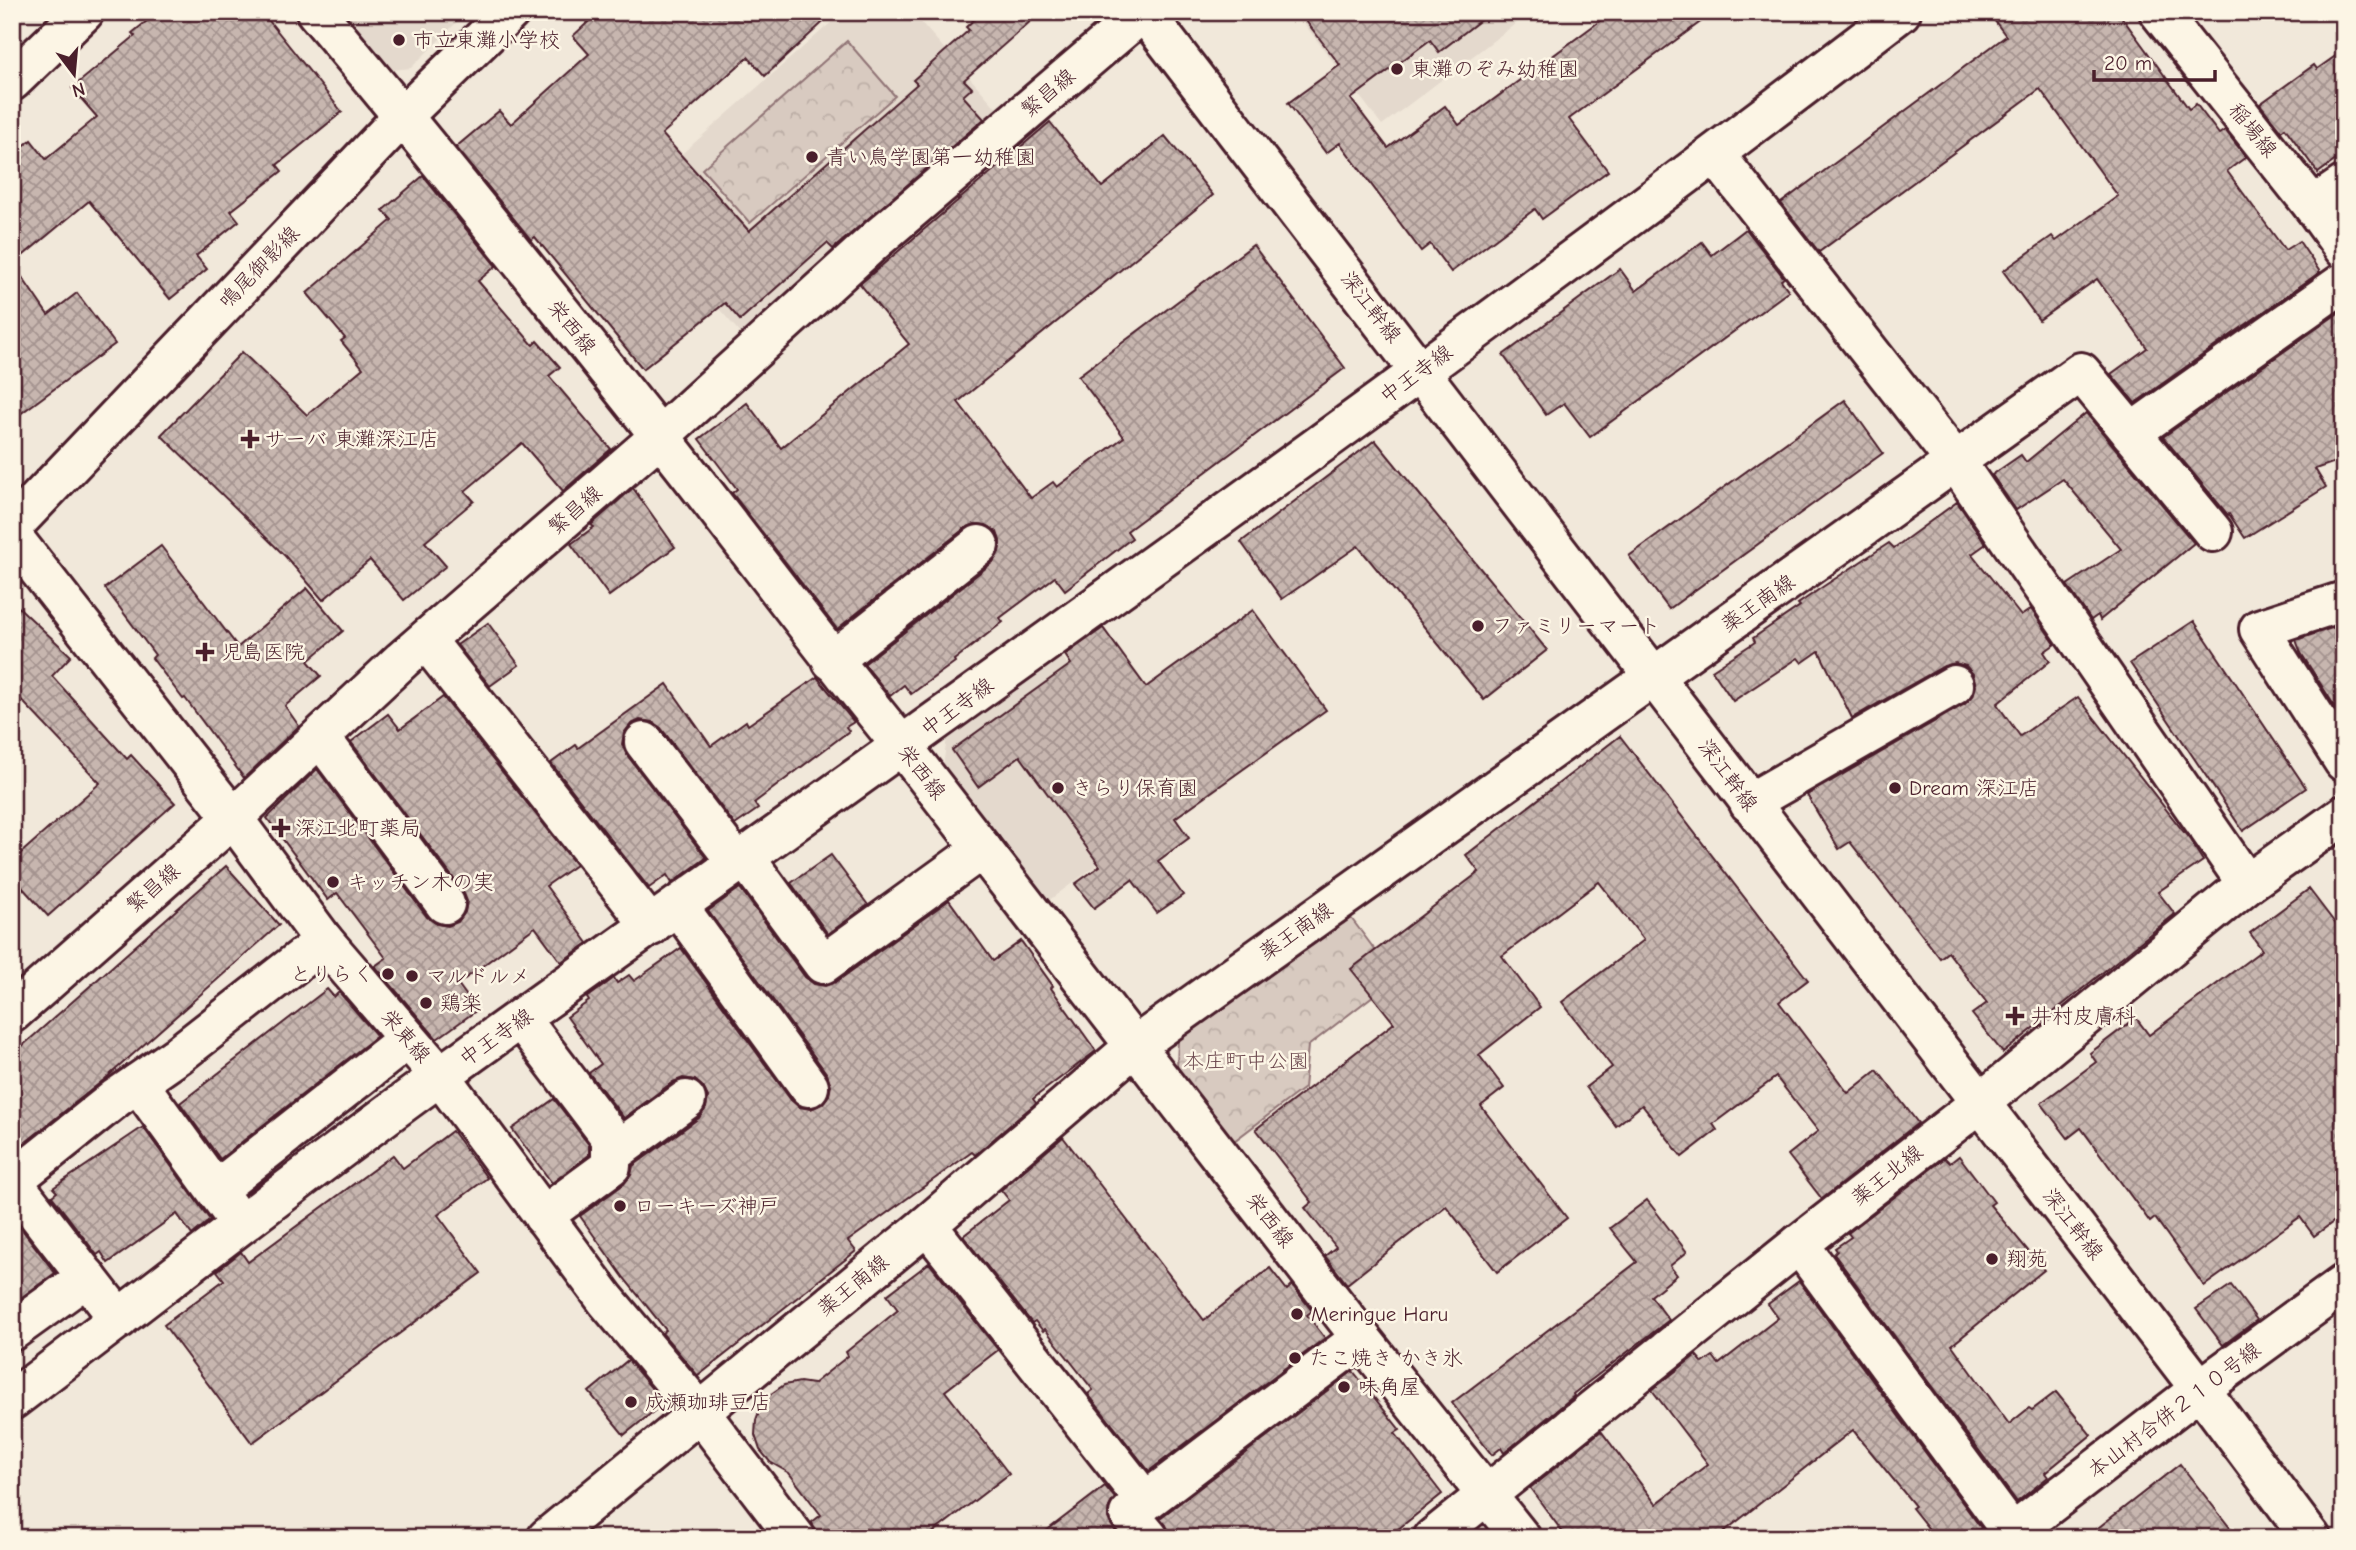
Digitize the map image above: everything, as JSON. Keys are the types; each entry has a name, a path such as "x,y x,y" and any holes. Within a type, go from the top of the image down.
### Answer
{"street":[{"path":"12,81 84,12"},
{"name":"栄西線","path":"316,12 660,436 832,661 903,747 1361,1338 1521,1538"},
{"name":"鳴尾御影線","path":"12,527 403,116 510,12"},
{"name":"深江幹線","path":"1143,12 2200,1389 2311,1538"},
{"name":"繁昌線","path":"12,1013 233,818 426,640 660,436 877,238 1143,12"},
{"name":"中王寺線","path":"12,1400 440,1076 903,747 1420,371 1715,155 1901,12"},
{"name":"稲場線","path":"2159,12 2329,196 2344,249"},
{"path":"1715,155 1956,462 2247,884"},
{"path":"2213,532 2131,433 2344,282"},
{"name":"薬王南線","path":"547,1538 926,1225 1135,1046 2081,372 2131,433"},
{"name":"栄東線","path":"12,536 233,818 324,941 440,1076 606,1300 699,1411 796,1538"},
{"path":"832,661 979,545"},
{"path":"2344,601 2259,629 2344,762"},
{"path":"426,640 809,1087"},
{"path":"1749,803 1954,685"},
{"path":"320,737 445,904"},
{"path":"644,742 823,964 982,849"},
{"name":"薬王北線","path":"1433,1538 1799,1244 1980,1103 2247,884 2338,830"},
{"path":"120,1319 12,1181 324,941"},
{"path":"522,1018 611,1138 611,1167 543,1216"},
{"path":"216,1190 408,1039"},
{"path":"138,1083 242,1226"},
{"path":"612,1154 686,1100"},
{"path":"926,1225 1147,1519 1361,1338"},
{"path":"1799,1244 2009,1535"},
{"path":"12,1331 87,1277"},
{"name":"本山村合併２１０号線","path":"2009,1535 2200,1389 2344,1284"}],"shaded area":[{"name":"市立東灘小学校","path":"337,12 467,12 411,68 383,71"},
{"name":"青い鳥学園第一幼稚園","path":"843,12 912,12 999,111 743,336 626,203"},
{"name":"東灘のぞみ幼稚園","path":"1295,12 1531,12 1382,125"},
{"name":"きらり保育園","path":"1060,654 1174,808 1044,904 943,767 947,737"}],"green space":[{"path":"847,41 895,96 750,223 702,169"},
{"name":"本庄町中公園","path":"1351,918 1396,978 1308,1046 1304,1088 1234,1141 1177,1069 1178,1040"}],"building":[{"path":"158,12 262,12 342,112 277,165 282,171 231,211 239,221 196,256 207,269 170,299 89,201 13,264 48,315 77,293 115,344 12,420 12,155 31,140 46,159 97,117 72,88 135,36 132,33"},
{"path":"599,12 834,12 765,76 748,57 662,134 749,231 917,84 913,80 969,30 966,27 982,12 1041,12 964,80 972,88 963,96 984,119 833,249 827,243 740,320 725,303 643,369 535,237 531,240 456,147 499,111 511,124 589,54 573,36"},
{"path":"1299,12 1491,12 1439,52 1430,40 1351,99 1388,148 1445,106 1459,125 1612,12 1714,12 1569,119 1608,171 1542,219 1535,209 1451,272 1430,244 1421,251 1340,143 1326,153 1288,103 1340,65"},
{"path":"1988,12 2118,12 2189,109 2196,104 2219,134 2225,130 2246,157 2227,171 2285,250 2299,241 2320,272 2135,403 2111,374 2147,348 2097,279 2039,320 2003,271 2052,236 2056,241 2118,196 2040,89 1819,252 1781,203 2006,36"},
{"path":"2344,50 2344,154 2318,173 2285,128 2281,131 2260,104 2314,65 2317,69"},
{"path":"1050,122 1102,187 1165,136 1213,195 958,402 1031,498 1053,482 1057,487 1124,437 1078,376 1253,245 1345,368 1127,531 1132,538 1065,590 1055,577 1000,618 1003,622 954,660 955,662 911,694 904,685 890,696 864,664 993,562 999,552 997,532 986,525 975,524 965,528 837,629 732,493 737,489 699,439 747,403 781,448 909,344 860,284"},
{"path":"423,176 496,266 478,281 533,345 537,341 560,367 549,376 611,449 563,491 522,443 465,491 474,501 425,542 446,566 404,600 370,560 323,600 285,556 161,435 242,352 307,415 363,368 341,341 345,338 307,293 392,220 383,210"},
{"path":"1746,229 1784,278 1781,280 1789,291 1590,437 1564,403 1546,415 1503,355 1620,269 1636,291 1702,242 1712,255"},
{"path":"2344,309 2344,459 2315,469 2326,487 2245,538 2229,514 2163,437"},
{"path":"1845,400 1883,453 1669,609 1629,556"},
{"path":"2086,413 2194,543 2100,620 2098,615 2091,620 2067,585 2121,549 2063,479 2016,510 1992,475 2021,455 2026,462"},
{"path":"1375,440 1547,650 1484,700 1358,546 1282,599 1241,542"},
{"path":"633,488 675,547 609,596 571,544 594,527 591,525"},
{"path":"1957,502 1986,544 1972,554 2021,616 2031,609 2055,644 2044,652 2050,661 1997,704 2020,736 2078,697 2190,840 2203,861 2158,892 2175,914 2003,1053 1972,1014 1987,1003 1948,952 1940,958 1850,842 1839,849 1807,795 1965,704 1973,696 1976,686 1973,674 1966,666 1955,663 1944,666 1852,718 1819,651 1802,663 1798,658 1733,701 1712,670 1755,642 1753,638 1821,588 1889,543 1894,548"},
{"path":"161,546 238,647 307,588 343,631 308,661 321,676 285,706 299,726 244,778 152,658 155,655 105,588"},
{"path":"12,601 71,656 52,676 127,759 131,755 175,803 48,916 12,876 12,861 100,783 12,690"},
{"path":"1253,610 1326,710 1175,818 1189,838 1158,861 1183,895 1157,913 1132,880 1094,908 1075,884 1100,866 1020,756 978,787 952,750 1071,664 1065,655 1103,628 1146,687"},
{"path":"2194,621 2306,788 2243,831 2130,663"},
{"path":"488,623 519,665 490,686 457,645"},
{"path":"2344,624 2344,721 2301,653 2296,640"},
{"path":"817,677 854,722 846,727 849,731 754,803 758,809 735,825 661,728 652,722 640,720 631,724 624,733 622,744 627,755 706,858 672,883 667,875 649,888 551,763 576,745 578,748 667,684 711,746 746,721 748,725"},
{"path":"443,697 576,865 546,886 588,943 561,962 535,927 458,984 477,1010 437,1039 375,966 386,958 337,893 328,900 267,818 317,769 427,917 437,924 448,926 458,922 465,912 467,901 463,891 351,742 388,714 400,729"},
{"path":"1620,736 1808,980 1779,1002 1848,1093 1877,1070 1918,1123 1822,1199 1788,1155 1818,1131 1776,1077 1713,1124 1717,1130 1682,1157 1642,1105 1616,1126 1586,1087 1612,1067 1562,1002 1644,940 1599,882 1502,956 1540,1007 1479,1055 1504,1088 1481,1106 1567,1218 1497,1272 1446,1206 1347,1284 1325,1256 1336,1247 1305,1208 1312,1202 1256,1129 1394,1023 1351,969 1479,872 1466,855"},
{"path":"831,855 868,905 828,934 791,883"},
{"path":"226,866 279,925 105,1079 12,1153 12,1055"},
{"path":"740,888 805,977 814,984 825,986 836,982 949,900 993,961 1021,941 1096,1051 1033,1099 1036,1103 975,1155 972,1152 848,1241 856,1251 698,1376 662,1333 666,1330 624,1278 580,1216 624,1184 631,1175 633,1166 699,1118 706,1108 708,1097 703,1087 695,1080 683,1078 673,1082 624,1118 589,1073 601,1064 567,1017 614,978 617,983 629,975 634,981 681,948 791,1100 799,1107 811,1109 822,1104 829,1095 831,1085 827,1074 708,911"},
{"path":"2309,889 2344,935 2344,1214 2314,1236 2300,1217 2204,1286 2155,1218 2150,1222 2081,1128 2068,1138 2041,1103 2096,1062 2090,1053 2136,1018 2149,1035 2262,950 2250,933"},
{"path":"327,989 334,997 339,992 377,1036 220,1159 180,1103"},
{"path":"554,1099 589,1145 589,1155 552,1183 512,1129"},
{"path":"143,1127 210,1220 192,1235 177,1214 108,1263 101,1252 97,1255 52,1196 57,1192 53,1188"},
{"path":"452,1131 487,1178 438,1215 481,1273 252,1443 164,1325 224,1280 217,1271 241,1252 248,1262 393,1155 403,1168"},
{"path":"1063,1137 1204,1320 1270,1268 1287,1290 1292,1285 1312,1311 1307,1315 1325,1338 1149,1471 1088,1394 1093,1390 1045,1329 1043,1331 1035,1321 1032,1323 963,1236 1009,1200 1001,1190"},
{"path":"1959,1156 1994,1202 1990,1205 2044,1270 1952,1345 2009,1424 2056,1392 2091,1435 2045,1473 2048,1477 2017,1502 1834,1254 1837,1251 1835,1248 1851,1237 1848,1233 1945,1158 1950,1163"},
{"path":"1647,1200 1687,1252 1670,1266 1677,1275 1651,1296 1669,1320 1573,1394 1574,1396 1504,1453 1501,1448 1492,1455 1452,1403 1637,1262 1610,1228"},
{"path":"17,1223 55,1273 12,1304 12,1226"},
{"path":"929,1263 998,1350 945,1391 1009,1474 926,1538 817,1538 812,1522 821,1515 789,1473 770,1462 760,1450 755,1435 761,1406 771,1394 784,1385 800,1382 813,1384 848,1356 846,1352 898,1310 887,1295"},
{"path":"1799,1281 1981,1528 1969,1538 1936,1538 1912,1508 1915,1506 1853,1430 1716,1538 1567,1538 1530,1488 1601,1431 1656,1504 1708,1464 1652,1390 1696,1355 1703,1363 1713,1356 1719,1364 1778,1318 1768,1304"},
{"path":"2231,1285 2257,1320 2223,1345 2196,1309"},
{"path":"628,1360 664,1403 624,1435 589,1392"},
{"path":"1353,1371 1400,1430 1395,1433 1442,1494 1387,1538 1170,1538 1166,1525 1160,1518"},
{"path":"2180,1464 2238,1538 2085,1538"},
{"path":"1105,1486 1115,1498 1109,1507 1108,1518 1120,1538 1037,1538"}],"place":[{"name":"市立東灘小学校","path":"399,40"},
{"name":"東灘のぞみ幼稚園","path":"1397,69"},
{"name":"青い鳥学園第一幼稚園","path":"812,157"},
{"name":"サーバ 東灘深江店","path":"250,439"},
{"name":"ファミリーマート","path":"1478,626"},
{"name":"児島医院","path":"205,652"},
{"name":"きらり保育園","path":"1058,788"},
{"name":"Dream 深江店","path":"1895,788"},
{"name":"深江北町薬局","path":"281,828"},
{"name":"キッチン木の実","path":"333,882"},
{"name":"とりらく","path":"388,974"},
{"name":"マルドルメ","path":"412,976"},
{"name":"鶏楽","path":"426,1003"},
{"name":"井村皮膚科","path":"2015,1016"},
{"name":"ローキーズ神戸","path":"620,1206"},
{"name":"翔苑","path":"1992,1259"},
{"name":"Meringue Haru","path":"1297,1314"},
{"name":"たこ焼き かき氷","path":"1295,1358"},
{"name":"味角屋","path":"1344,1387"},
{"name":"成瀬珈琲豆店","path":"631,1402"}]}
